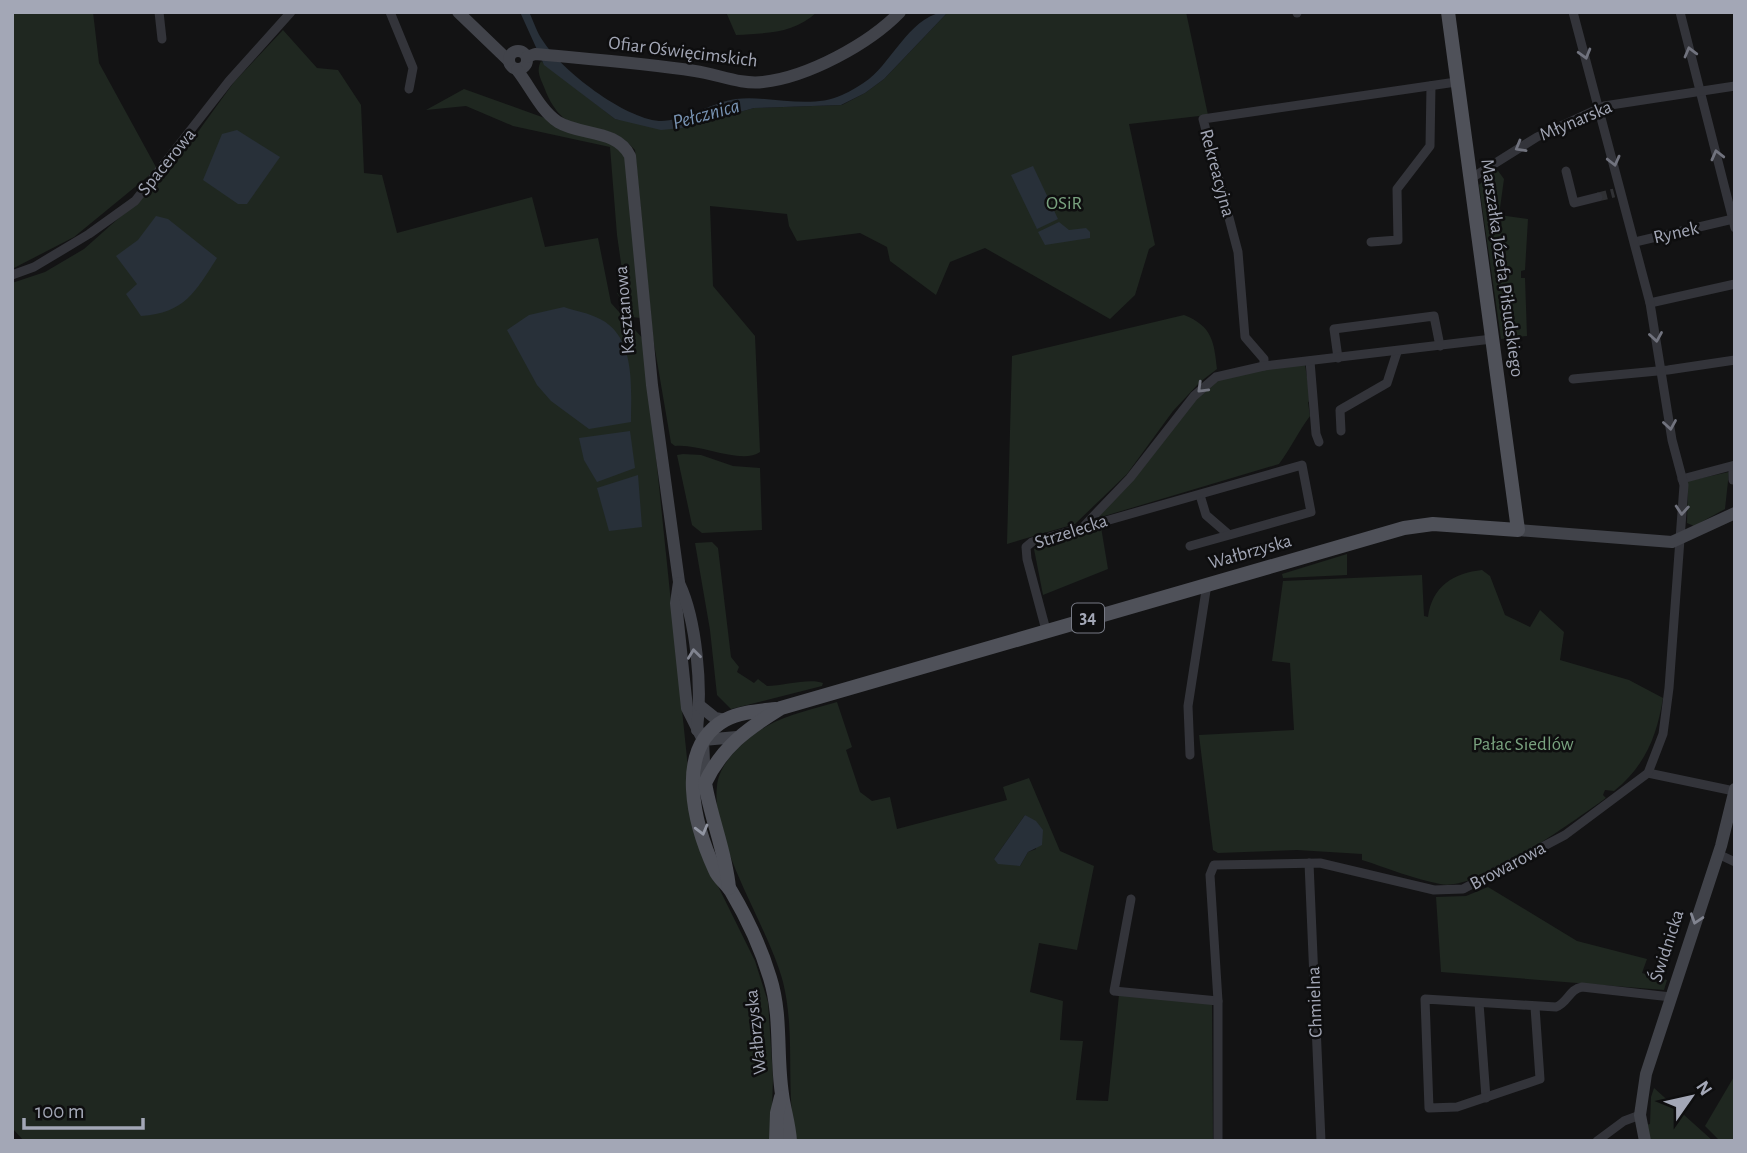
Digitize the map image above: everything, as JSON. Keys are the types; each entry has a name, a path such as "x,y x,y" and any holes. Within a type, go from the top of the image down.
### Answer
{"main road":[{"name":"Marszałka Józefa Piłsudskiego","path":"1448,12 1518,530"},
{"name":"Wałbrzyska","path":"790,1141 788,1113 782,1095 779,1033 773,989 760,951 729,888 716,874 697,811 694,761 700,735 725,720 750,711 781,708 1418,525 1518,530"},
{"name":"Wałbrzyska","path":"729,888 728,870 716,835 705,783 718,758 737,737 781,708"},
{"name":"Wałbrzyska","path":"776,1141 777,1113 782,1095"}],"street":[{"path":"159,12 162,39"},
{"name":"Spacerowa","path":"12,275 34,267 89,234 135,201 229,81 291,12"},
{"path":"390,12 413,68 409,89"},
{"path":"458,12 473,27 521,60"},
{"name":"Ofiar Oświęcimskich","path":"521,60 557,56 697,71 763,82 793,75 830,60 889,24 900,12"},
{"path":"1573,12 1600,107 1618,192 1635,242"},
{"path":"1680,12 1734,224"},
{"name":"Kasztanowa","path":"521,60 534,92 557,121 619,141 630,156 652,385 679,582 676,603 687,708 700,735"},
{"name":"Rekreacyjna","path":"1265,366 1264,359 1245,337 1238,252 1203,119 1456,82"},
{"path":"1371,242 1398,240 1397,189 1430,146 1431,86"},
{"name":"Młynarska","path":"1470,179 1537,137 1600,107 1735,86"},
{"path":"1566,171 1574,203 1598,197"},
{"name":"Rynek","path":"1648,774 1663,734 1680,540 1682,479 1673,447 1650,303 1635,242 1734,224"},
{"path":"1650,303 1735,284"},
{"path":"1338,358 1334,329 1434,316 1440,346"},
{"path":"1084,526 1130,478 1208,382 1227,372 1492,339"},
{"path":"1342,431 1340,410 1387,383 1397,352"},
{"path":"1573,379 1735,360"},
{"path":"1311,361 1316,434 1320,442"},
{"name":"Strzelecka","path":"1046,630 1026,547 1032,542 1302,466 1311,512 1190,546"},
{"path":"1682,479 1734,466 1733,480"},
{"path":"1200,495 1206,515 1228,534"},
{"name":"Wałbrzyska","path":"1518,530 1642,542 1680,540 1735,513"},
{"name":"Kasztanowa","path":"679,582 688,601 705,783"},
{"path":"1190,755 1188,706 1207,584"},
{"path":"699,706 715,718 725,720"},
{"path":"700,735 737,737"},
{"path":"1648,774 1735,790"},
{"name":"Browarowa","path":"1218,1001 1211,867 1218,864 1309,863 1434,890 1463,889 1474,886 1565,835 1648,774"},
{"name":"Świdnicka","path":"1645,1141 1640,1115 1646,1074 1718,854 1735,790"},
{"path":"1718,854 1735,862"},
{"name":"Chmielna","path":"1309,863 1321,1141"},
{"path":"1131,899 1114,991 1218,1001 1218,1141"},
{"path":"1535,1007 1540,1079 1457,1107 1429,1108 1425,999 1535,1007 1560,1006 1573,991 1583,987 1671,996"},
{"path":"1479,1003 1486,1098"},
{"path":"1597,1141 1624,1121 1640,1115"}],"green space":[{"path":"12,12 93,12 99,63 157,169 74,237 12,269"},
{"path":"726,12 817,12 799,25 789,28 769,33 736,35"},
{"name":"OSiR","path":"948,12 1186,12 1208,115 1129,124 1155,245 1149,249 1135,295 1110,319 985,248 950,262 936,295 890,261 887,247 860,233 797,241 789,226 787,214 710,206 713,286 755,336 760,452 742,456 675,446 671,443 653,338 635,150 623,138 610,132 574,124 563,117 553,106 541,80 541,61 615,119 681,128 754,108 842,105 884,79"},
{"path":"283,30 317,68 338,70 361,105 364,173 382,175 397,233 532,197 545,247 598,238 611,303 644,340 688,768 715,880 755,961 768,1002 773,1078 771,1141 24,1141 12,1128 12,283 45,272 84,249 166,176 234,82"},
{"path":"464,89 614,143 625,156 641,318 632,317 617,293 625,291 617,235 610,147 513,126 466,106 426,110"},
{"path":"1496,168 1504,179 1499,215 1528,219 1525,270 1521,271 1521,278 1525,278 1527,336 1501,339 1479,185"},
{"path":"1184,315 1201,324 1210,336 1217,369 1200,382 1173,411 1127,474 1075,524 1007,544 1012,356"},
{"path":"1305,365 1311,401 1308,402 1310,416 1279,464 1091,520 1195,397 1216,380 1254,370"},
{"path":"677,455 701,455 733,466 760,468 762,530 702,533 692,525"},
{"path":"1729,472 1725,509 1694,526 1687,523 1688,481"},
{"path":"1101,527 1108,569 1043,595 1034,549"},
{"path":"712,542 718,548 731,657 739,667 737,672 754,683 758,679 767,686 811,681 823,683 822,686 731,709 717,695 710,630 695,543"},
{"path":"1347,554 1347,575 1283,578 1282,574"},
{"name":"Pałac Siedlów","path":"1482,570 1490,576 1505,615 1530,627 1540,610 1564,632 1560,660 1629,680 1663,698 1648,749 1642,761 1625,781 1614,791 1605,790 1603,795 1606,798 1525,853 1457,884 1440,884 1410,876 1362,860 1362,854 1297,850 1218,853 1213,850 1199,735 1294,730 1290,663 1272,661 1283,581 1422,575 1424,616 1428,617 1430,606 1439,589 1462,574"},
{"path":"837,702 852,747 846,750 860,792 872,801 890,797 897,829 1007,800 1003,787 1029,778 1060,851 1094,866 1077,950 1039,943 1030,992 1063,1001 1060,1040 1083,1041 1076,1100 1108,1101 1119,995 1212,1004 1213,1141 796,1141 791,1102 789,1021 783,982 722,832 717,808 717,786 728,759 751,737 784,718","holes":["1025,815 1031,820 1036,849 1028,852 1020,866 994,859"]},
{"path":"1488,887 1577,941 1647,959 1642,973 1667,980 1664,990 1441,972 1436,897 1466,896"},
{"path":"1735,1075 1735,1141 1720,1141 1705,1126"},
{"path":"1654,1088 1713,1141 1651,1141 1646,1125 1650,1124"}],"water":[{"name":"Pełcznica","path":"520,12 529,12 543,41 579,79 629,111 659,121 736,99 803,102 842,95 869,79 924,20 948,12 884,79 865,93 841,105 754,108 682,128 661,130 615,119 544,65"},
{"path":"237,130 280,157 247,204 238,204 203,180 222,134"},
{"path":"1033,166 1058,219 1037,229 1011,175"},
{"path":"156,216 168,219 217,258 187,299 168,310 141,316 126,294 137,284 116,256 138,240"},
{"path":"1059,222 1069,230 1086,228 1090,232 1090,238 1045,245 1038,232"},
{"path":"564,307 600,319 612,327 620,338 626,350 631,379 631,422 589,429 551,401 537,385 507,330 529,315"},
{"path":"630,431 635,468 597,482 584,460 579,438"},
{"path":"638,475 642,527 609,531 597,488"},
{"path":"1025,815 1036,821 1043,830 1042,845 1028,852 1020,866 998,864 994,859"}],"tunnel":[{"path":"1598,197 1614,193"}]}
